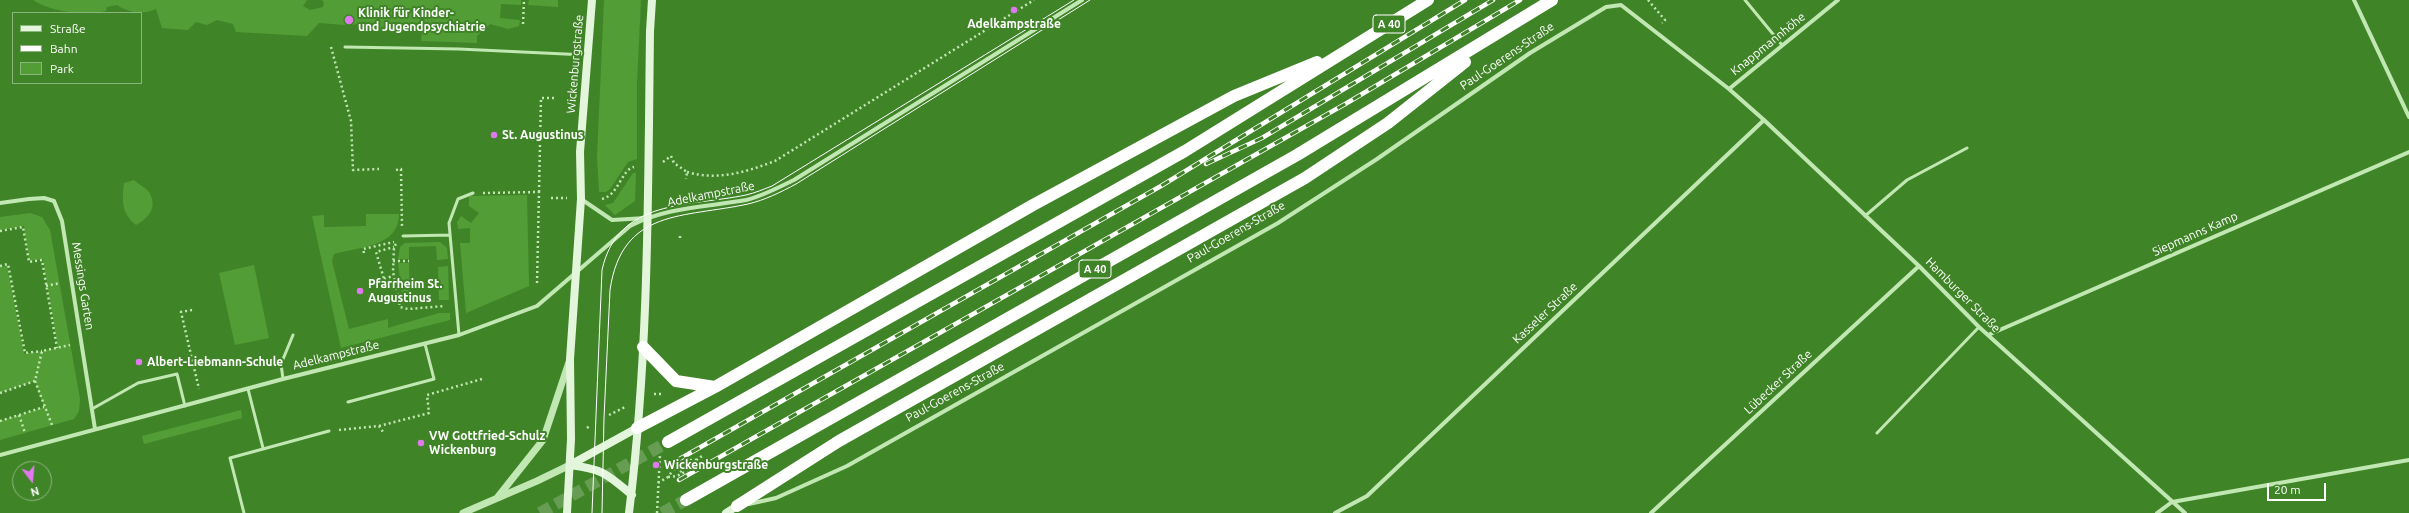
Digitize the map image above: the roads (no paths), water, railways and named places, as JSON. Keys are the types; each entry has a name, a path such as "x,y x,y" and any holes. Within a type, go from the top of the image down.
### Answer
{"highway":[{"name":"A 40","path":"663,444 1185,151 1428,0"},
{"name":"A 40","path":"686,500 1297,155 1502,32 1552,0"},
{"path":"737,506 839,441 1305,178 1388,123 1502,32"},
{"path":"637,428 715,388 1033,205 1234,96 1350,49"},
{"path":"643,347 676,381 715,388"}],"main road":[{"name":"Wickenburgstraße","path":"567,513 570,465 570,359 578,270 581,199 580,152 586,55 592,0"},
{"path":"629,513 632,495 643,347 649,218 650,31 652,0"},
{"path":"570,465 637,428"},
{"path":"570,465 594,468 603,472 632,495"},
{"name":"Paul-Goerens-Straße","path":"726,513 737,506"}],"street":[{"name":"Adelkampstraße","path":"0,455 283,379 459,335 537,306 630,226 649,218 684,208 748,199 794,180 1082,0"},
{"name":"Knappmannhöhe","path":"1729,89 1838,0"},
{"path":"2354,0 2409,117"},
{"name":"Paul-Goerens-Straße","path":"737,506 776,498 847,466 1278,223 1377,159 1530,53 1606,7 1621,5 1729,89"},
{"name":"Hamburger Straße","path":"1729,89 1919,266 1979,327 2185,513"},
{"name":"Kasseler Straße","path":"1335,513 1367,496 1764,120"},
{"name":"Siepmanns Kamp","path":"1988,335 2409,152"},
{"name":"Messings Garten","path":"0,204 44,198 54,201 58,207 62,221 95,429"},
{"name":"Adelkampstraße","path":"581,199 612,220 649,218"},
{"name":"Lübecker Straße","path":"1651,513 1919,266"},
{"path":"497,498 542,440 570,359"},
{"path":"2157,513 2172,502 2409,460"},
{"path":"462,513 570,465"}],"lane":[{"path":"1744,0 1782,45"},
{"path":"345,47 459,49 586,55"},
{"path":"1866,216 1907,180 1967,148"},
{"path":"459,335 449,223 458,199 473,193"},
{"path":"403,236 450,235"},
{"path":"1877,433 1979,327"},
{"path":"283,379 281,364 293,335"},
{"path":"348,402 434,379 425,344"},
{"path":"92,409 138,383 177,374 185,406"},
{"path":"248,389 263,448"},
{"path":"244,513 230,458 328,431"}],"tunnel":[{"path":"540,513 668,442"},
{"path":"662,513 686,500"}],"tram line":[{"path":"592,513 602,270 610,247 623,230 640,218 659,210 680,205 746,195 772,186 1074,0"},
{"path":"602,513 604,418 610,290 617,263 628,244 642,230 660,222 679,216 748,204 773,196 796,184 1090,0"}],"railway":[{"path":"676,461 1161,186 1465,0"},
{"path":"1206,164 1262,138 1493,0"},
{"path":"679,480 1347,103 1520,0"}],"place":[{"name":"Adelkampstraße","path":"1014,10"},
{"name":"Klinik für Kinder- und Jugendpsychiatrie","path":"349,20"},
{"name":"St. Augustinus","path":"494,135"},
{"name":"Pfarrheim St. Augustinus","path":"360,291"},
{"name":"Albert-Liebmann-Schule","path":"139,362"},
{"name":"VW Gottfried-Schulz Wickenburg","path":"421,443"},
{"name":"Wickenburgstraße","path":"656,465"}]}
